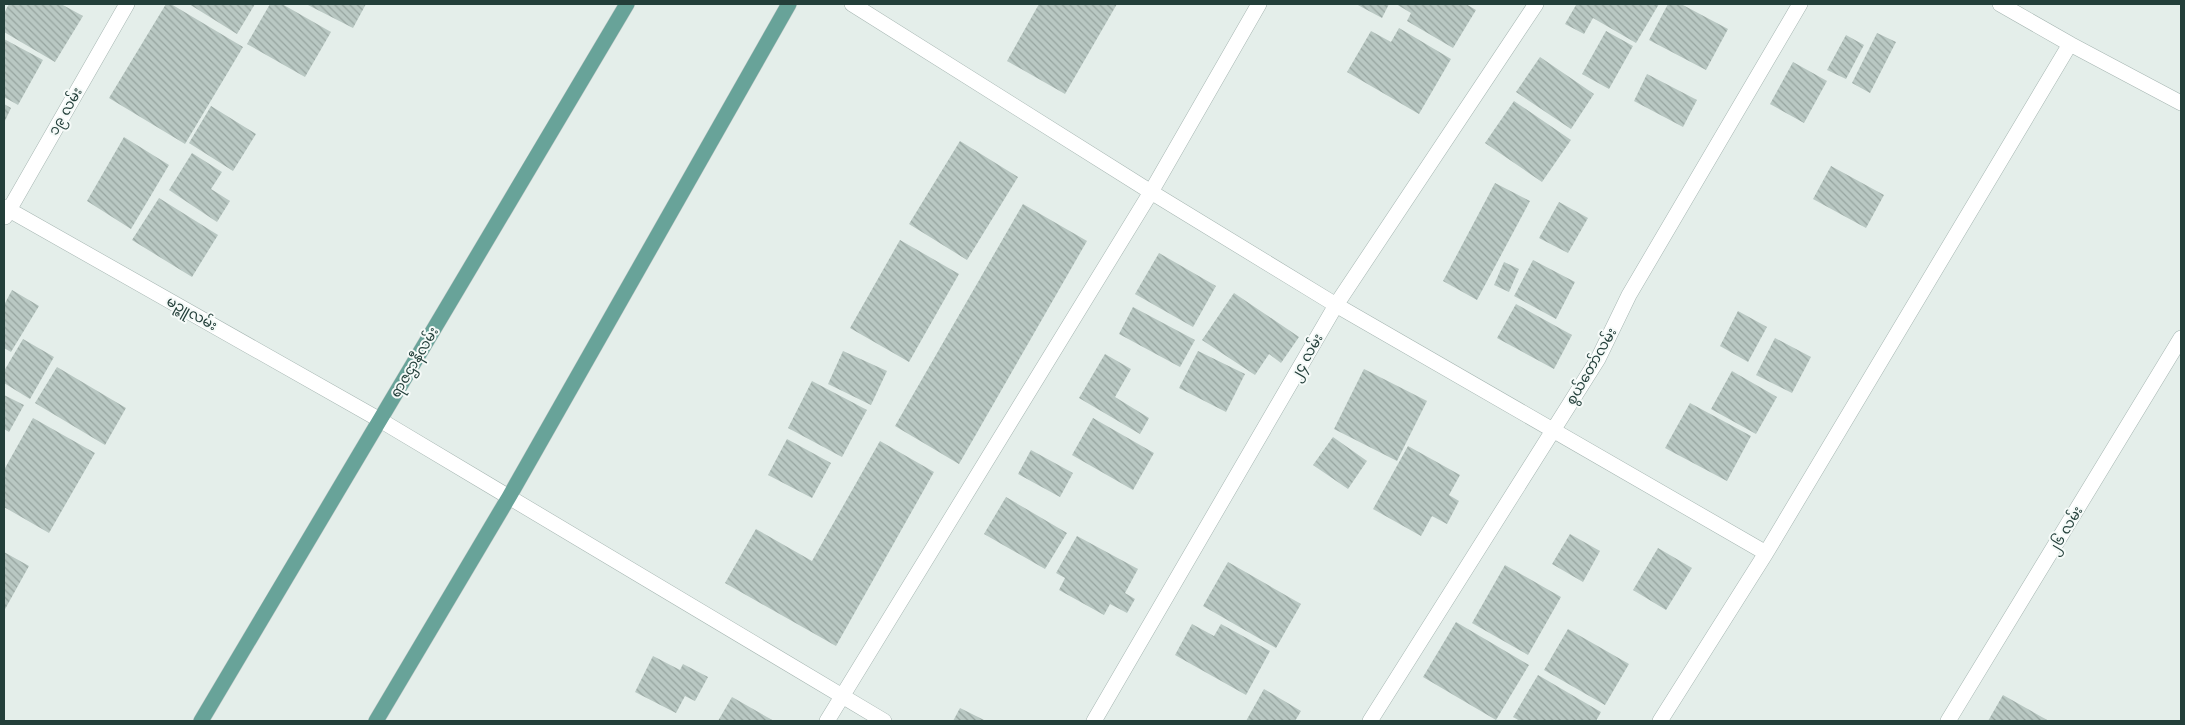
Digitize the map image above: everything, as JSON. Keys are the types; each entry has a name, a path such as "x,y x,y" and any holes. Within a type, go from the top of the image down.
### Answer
{"main road":[{"name":"ရာဇဌာနီလမ်း","path":"201,721 627,4"},
{"path":"376,721 509,497 789,4"}],"street":[{"name":"၁၉ လမ်း","path":"5,212 127,4"},
{"path":"852,4 1151,192 1336,305 1766,553"},
{"path":"827,721 1151,192 1258,4"},
{"name":"၂၄ လမ်း","path":"1094,721 1336,305 1536,4"},
{"name":"စွယ်တော်လမ်း","path":"1370,721 1598,359 1629,294 1800,4"},
{"path":"2000,4 2070,44 2181,103"},
{"path":"1660,721 1766,553 2070,44"},
{"name":"မဉ္ဇူလမ်း","path":"5,212 380,420 884,721"},
{"name":"၂၆ လမ်း","path":"1948,721 2181,338"}],"building":[{"path":"9,4 61,4 83,16 55,62 4,32 4,13"},
{"path":"166,4 171,4 243,47 185,144 109,98"},
{"path":"189,4 255,4 237,34"},
{"path":"270,4 282,4 331,32 305,77 247,44"},
{"path":"306,4 366,4 353,28"},
{"path":"1039,4 1117,4 1065,94 1007,61"},
{"path":"1356,4 1389,4 1382,18"},
{"path":"1396,4 1466,4 1476,10 1453,48 1407,21 1411,13"},
{"path":"1574,4 1659,4 1636,43 1593,18 1584,34 1565,24 1576,5"},
{"path":"1668,4 1681,4 1728,29 1706,70 1649,40"},
{"path":"1399,28 1451,59 1419,114 1347,72 1371,31 1391,42"},
{"path":"1606,31 1633,46 1609,89 1582,74"},
{"path":"1877,33 1896,42 1870,93 1852,83"},
{"path":"1846,35 1864,45 1846,79 1827,70"},
{"path":"4,39 43,60 18,105 4,97"},
{"path":"1540,57 1594,94 1571,129 1516,92"},
{"path":"1793,62 1827,81 1804,123 1770,104"},
{"path":"1647,74 1697,100 1683,127 1634,101"},
{"path":"1514,101 1571,140 1542,182 1485,143"},
{"path":"4,104 11,108 4,123"},
{"path":"211,106 256,134 233,171 189,143"},
{"path":"124,137 169,165 131,229 87,201"},
{"path":"960,141 1018,177 967,260 909,224"},
{"path":"192,153 222,172 211,189 230,201 217,222 169,190"},
{"path":"1831,166 1884,195 1866,228 1813,199"},
{"path":"1495,183 1530,201 1477,300 1443,281"},
{"path":"159,198 218,235 192,277 132,240"},
{"path":"1559,202 1588,218 1568,253 1539,238"},
{"path":"1023,204 1087,241 959,464 895,426"},
{"path":"900,240 959,274 909,362 850,328"},
{"path":"1159,253 1216,286 1193,327 1135,294"},
{"path":"1533,260 1575,282 1556,319 1514,296"},
{"path":"1504,262 1519,269 1509,292 1494,285"},
{"path":"12,290 39,306 11,352 4,348 4,305"},
{"path":"1234,293 1299,337 1281,363 1269,354 1255,375 1202,340"},
{"path":"1516,304 1572,335 1554,369 1497,338"},
{"path":"1133,307 1195,340 1180,367 1119,334"},
{"path":"1738,311 1767,327 1748,362 1720,346"},
{"path":"1775,338 1811,357 1792,393 1756,375"},
{"path":"23,339 54,357 30,399 4,383 4,371"},
{"path":"843,351 887,371 871,405 828,384"},
{"path":"1198,351 1245,374 1226,412 1179,388"},
{"path":"1105,354 1131,369 1115,397 1149,418 1140,434 1079,398"},
{"path":"57,367 126,408 105,445 35,403"},
{"path":"1364,369 1427,401 1397,461 1334,429"},
{"path":"1732,371 1777,397 1756,434 1711,409"},
{"path":"812,381 867,410 842,457 788,428"},
{"path":"4,395 24,405 9,432 4,429"},
{"path":"1690,403 1751,436 1727,481 1665,448"},
{"path":"33,418 95,453 49,533 4,507 4,470"},
{"path":"1093,418 1154,453 1133,490 1072,455"},
{"path":"1333,437 1367,461 1348,489 1313,465"},
{"path":"787,439 831,463 812,498 768,475"},
{"path":"880,441 934,472 836,646 725,583 756,529 812,561"},
{"path":"1408,446 1460,475 1449,495 1459,501 1447,524 1432,516 1421,536 1373,509"},
{"path":"1031,450 1073,473 1060,497 1018,474"},
{"path":"1006,497 1067,533 1045,569 984,534"},
{"path":"1570,534 1600,551 1583,582 1552,564"},
{"path":"1077,536 1138,569 1125,593 1135,599 1127,613 1110,604 1104,615 1059,590 1065,578 1056,573"},
{"path":"1658,548 1692,568 1666,610 1633,590"},
{"path":"4,552 29,566 4,611"},
{"path":"1228,562 1301,604 1276,648 1203,606"},
{"path":"1505,565 1561,597 1528,655 1472,623"},
{"path":"1456,622 1529,665 1496,720 1423,677"},
{"path":"1192,624 1214,636 1221,624 1270,651 1246,695 1175,655"},
{"path":"1568,629 1629,664 1605,705 1544,670"},
{"path":"653,656 680,670 683,664 708,677 695,701 685,696 676,713 635,692"},
{"path":"1538,675 1601,712 1596,721 1520,721 1513,717"},
{"path":"1264,689 1301,711 1295,721 1246,721"},
{"path":"2003,695 2049,721 1988,721"},
{"path":"732,697 774,721 718,721"},
{"path":"960,708 986,721 953,721"}]}
